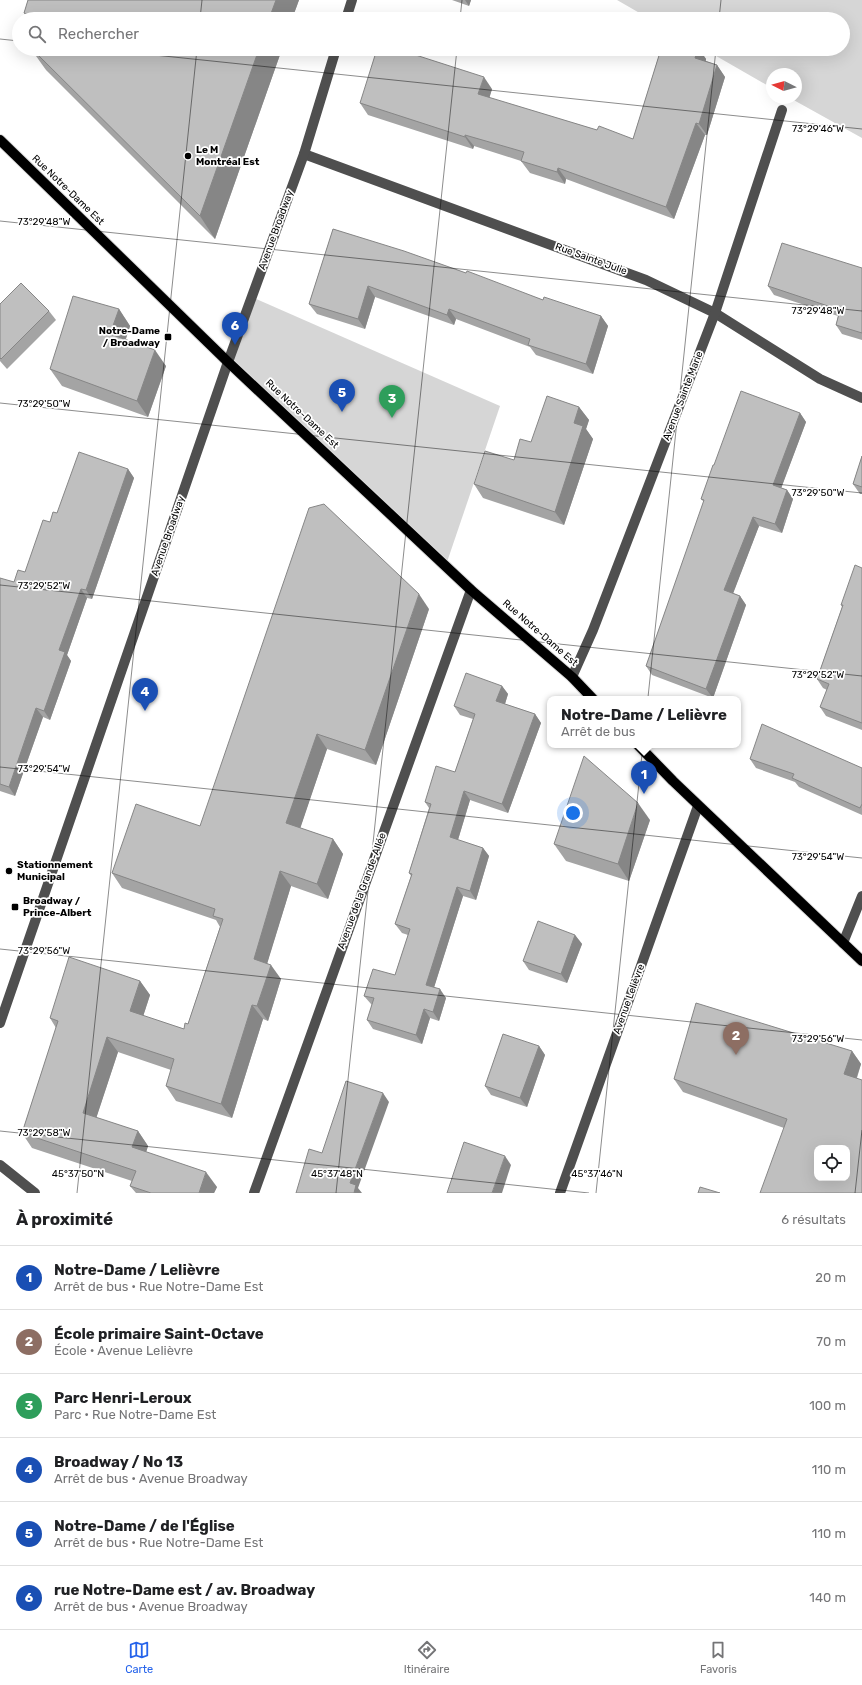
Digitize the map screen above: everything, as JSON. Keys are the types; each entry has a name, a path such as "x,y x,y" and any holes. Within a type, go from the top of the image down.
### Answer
{"main road":[{"name":"Rue Notre-Dame Est","path":"0,140 228,362 471,590 572,677 590,696"},
{"path":"641,748 698,806 862,961"}],"street":[{"path":"348,12 352,0"},
{"name":"Avenue Broadway","path":"0,1023 228,362 304,154 334,56"},
{"name":"Avenue Sainte Marie","path":"572,677 593,630 715,313 782,110"},
{"name":"Rue Sainte Julie","path":"304,154 646,280 715,313 820,379 862,398"},
{"name":"Avenue de la Grande-Allée","path":"254,1193 471,590"},
{"name":"Avenue Lelièvre","path":"560,1193 698,806"},
{"path":"843,943 862,896"},
{"path":"0,1165 35,1193"}],"shaded area":[{"path":"617,0 862,0 862,138 801,104 802,68 766,68 766,85 716,56 850,56 850,12 638,12"},
{"path":"252,297 500,406 446,565 228,362"}],"building":[{"path":"28,0 276,0 272,12 24,12"},
{"name":"Le M Montréal Est","path":"39,56 257,56 200,216"},
{"path":"375,56 419,56 484,77 478,94 597,130 599,126 633,139 659,56 696,56 695,58 717,65 699,124 696,123 666,207 558,168 557,172 521,161 524,152 465,135 465,137 360,103"},
{"path":"333,229 404,251 466,273 467,271 543,300 544,297 601,316 586,364 528,345 530,339 449,309 447,315 368,286 358,319 309,304"},
{"path":"782,243 862,268 862,333 836,325 840,310 768,286"},
{"path":"21,283 49,311 1,359 0,304"},
{"path":"73,296 119,309 110,334 155,350 137,401 50,369"},
{"path":"741,391 800,413 773,485 787,490 775,524 753,517 724,590 740,596 706,689 646,666 704,500 701,499"},
{"path":"547,396 579,407 574,423 583,426 555,512 474,484 485,451 514,460 520,439 531,442"},
{"path":"79,452 128,469 86,590 81,589 59,650 65,652 44,711 36,708 9,787 0,784 0,578 14,582 18,570 25,572 43,520 50,522 53,512 57,513"},
{"path":"862,456 862,487 853,484"},
{"path":"324,504 419,594 365,750 317,734 286,823 333,839 317,884 280,871 254,959 271,965 257,1006 252,1005 221,1104 166,1086 174,1059 107,1037 83,1113 138,1131 132,1147 206,1172 199,1193 151,1193 130,1186 136,1171 22,1133 58,1021 50,1018 69,957 140,981 130,1011 184,1029 185,1023 188,1024 223,919 213,916 215,909 112,873 136,804 200,826 309,508"},
{"path":"855,565 862,568 862,723 820,707 829,684 817,679 843,605 841,605"},
{"path":"466,673 502,686 496,701 535,714 502,804 464,791 450,837 483,848 470,891 457,887 426,985 440,989 433,1012 424,1009 416,1035 367,1020 374,998 364,996 373,969 395,975 410,929 395,924 412,874 409,873 431,804 425,802 436,766 455,772 475,714 454,706"},
{"path":"762,724 862,768 862,804 860,808 792,778 794,774 750,759"},
{"path":"584,756 638,803 618,864 554,844"},
{"path":"538,921 575,935 561,974 523,961"},
{"path":"696,1003 852,1051 844,1074 862,1080 862,1193 760,1193 787,1119 674,1079"},
{"path":"503,1034 539,1046 520,1098 485,1086"},
{"path":"346,1081 383,1093 350,1183 356,1185 354,1193 296,1193 309,1149 322,1153"},
{"path":"464,1142 505,1156 492,1193 447,1193"},
{"path":"700,1187 720,1193 698,1193"}],"place":[{"name":"Le M Montréal Est","path":"188,156"},
{"name":"Notre-Dame / Broadway","path":"168,337"},
{"name":"rue Notre-Dame est / av. Broadway","path":"235,345"},
{"name":"Notre-Dame / de l'Église","path":"342,412"},
{"name":"Parc Henri-Leroux","path":"392,418"},
{"name":"Broadway / No 13","path":"145,711"},
{"name":"Notre-Dame / Lelièvre","path":"644,794"},
{"name":"Stationnement Municipal","path":"9,871"},
{"name":"Broadway / Prince-Albert","path":"15,907"},
{"name":"École primaire Saint-Octave","path":"736,1055"}]}
